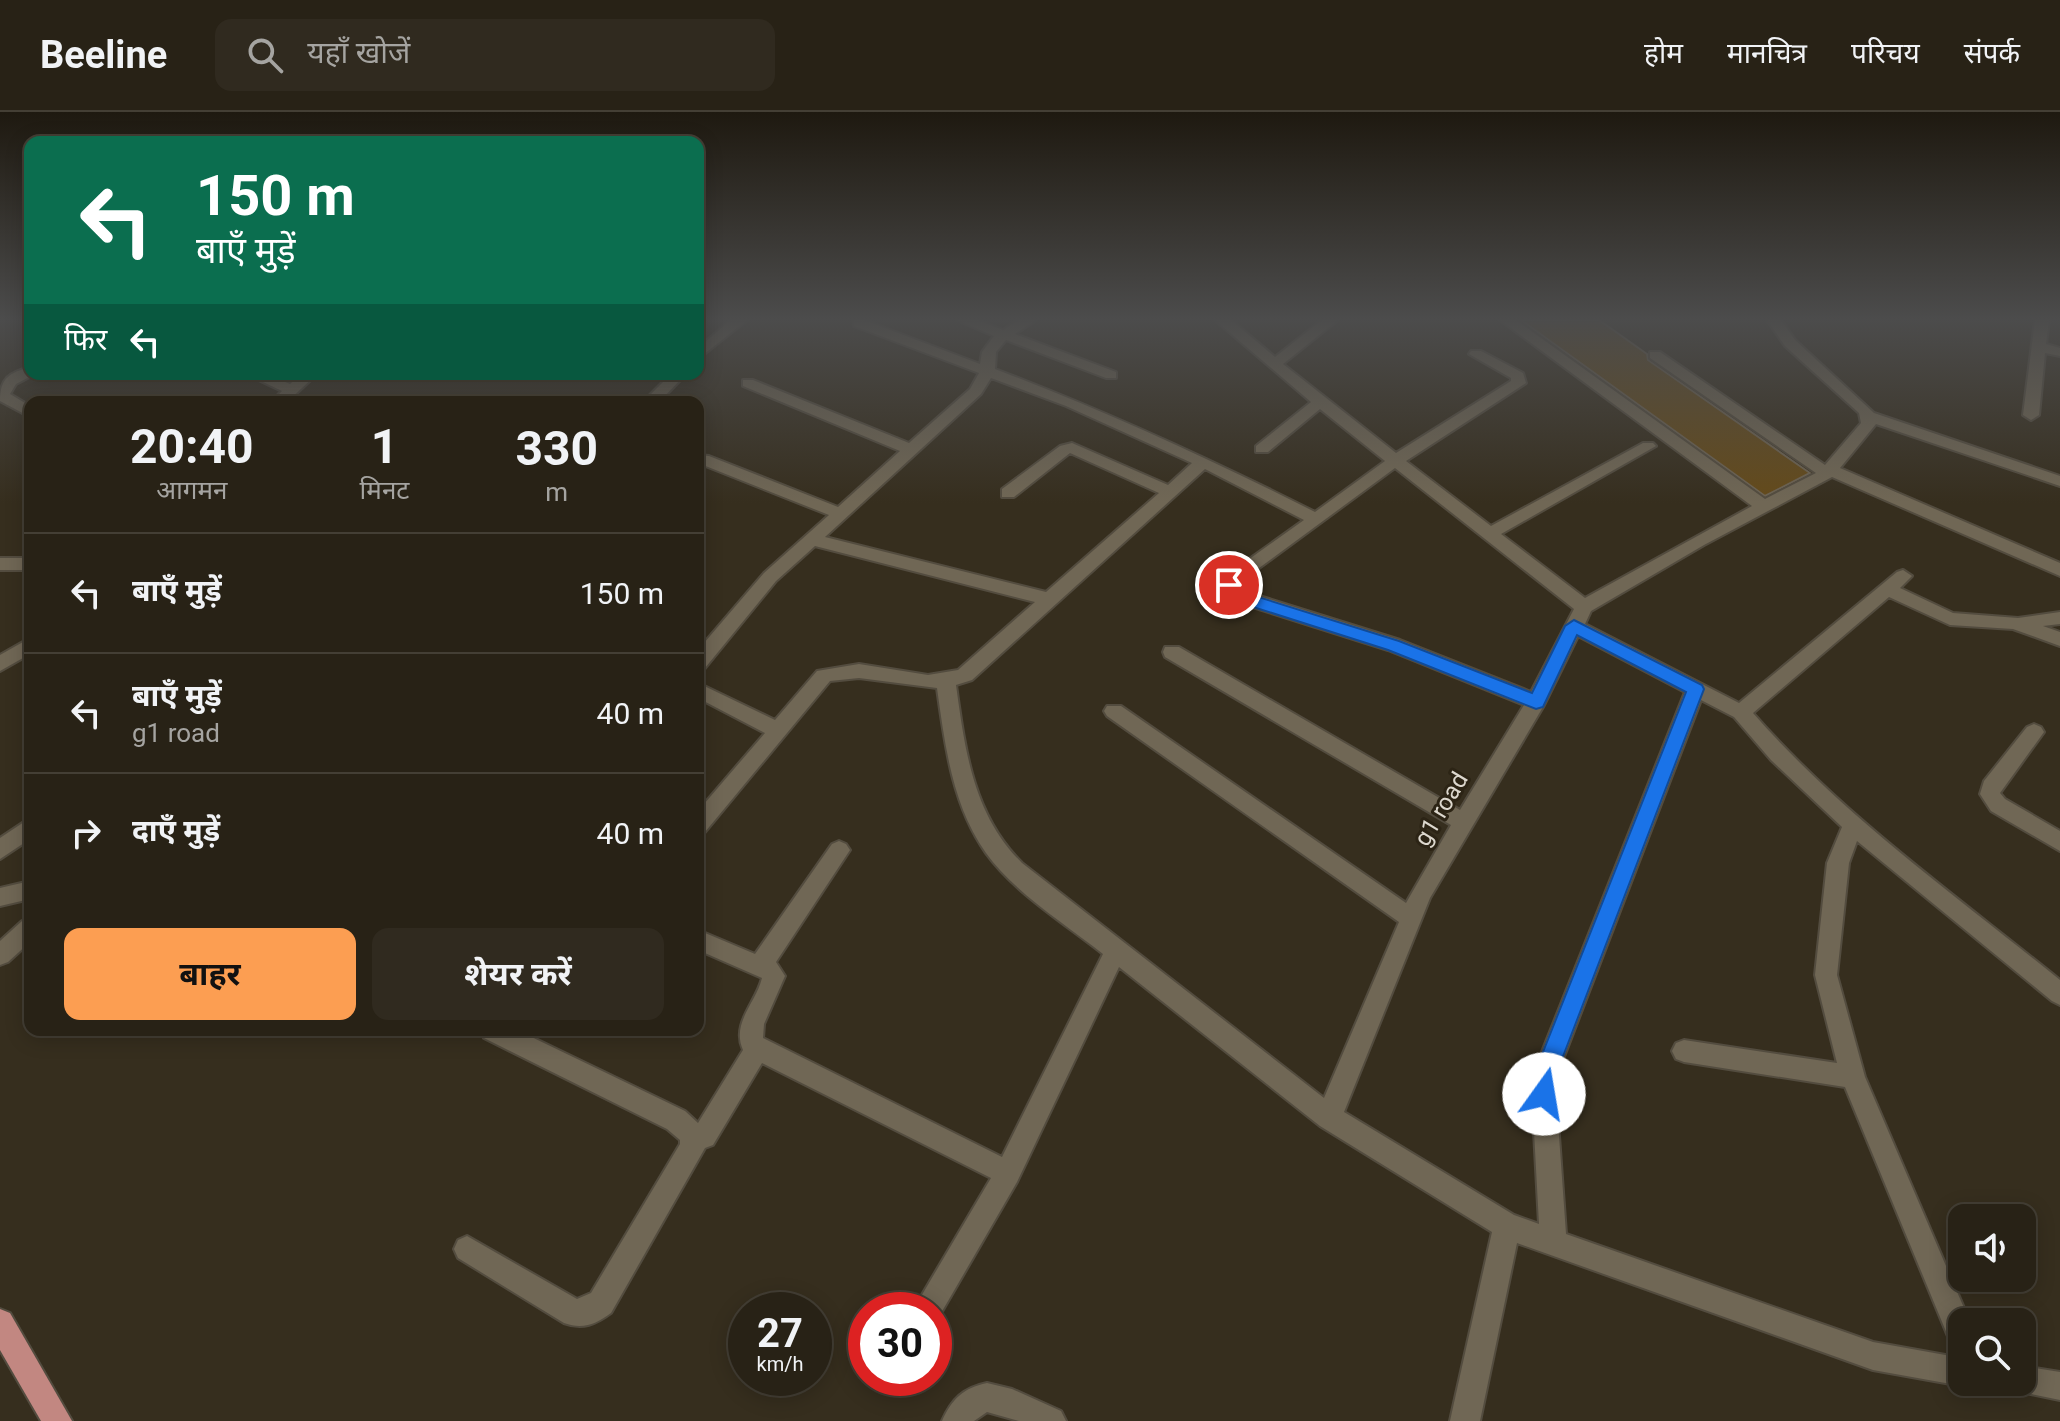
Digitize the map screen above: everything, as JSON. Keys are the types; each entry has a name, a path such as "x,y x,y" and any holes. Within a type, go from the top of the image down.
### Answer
{"main road":[{"path":"0,1323 57,1421"}],"street":[{"path":"11,381 2,394 24,409"},
{"path":"270,381 292,390"},
{"path":"285,396 302,381"},
{"path":"656,396 672,381"},
{"path":"704,656 770,577 976,391 982,381"},
{"path":"1014,381 1203,462 1316,519"},
{"path":"1295,381 1489,534 1579,616 1696,689 1741,712 1778,755 1853,825 2060,994"},
{"path":"1519,381 1395,461 1233,579 1228,591 1394,645 1536,702"},
{"path":"1591,381 1763,506"},
{"path":"1694,381 1828,472 2060,570"},
{"path":"1831,381 1870,417 2060,481"},
{"path":"2031,415 2035,381"},
{"path":"748,383 910,449"},
{"path":"1262,449 1320,402"},
{"path":"1579,616 1763,506 1828,472 1869,423 1870,417"},
{"path":"1489,534 1648,446"},
{"path":"1008,493 1066,449 1072,448 1168,491"},
{"path":"704,459 839,513"},
{"path":"704,819 824,676 851,669 912,683 946,683 965,675 1203,462"},
{"path":"811,539 1048,599"},
{"path":"1741,712 1903,576"},
{"path":"1880,595 1950,619 2014,623 2060,618"},
{"name":"g1 road","path":"1329,1117 1421,894 1536,702 1579,616"},
{"path":"2014,623 2060,639"},
{"path":"0,664 24,649"},
{"path":"1172,652 1463,822"},
{"path":"946,683 961,770 974,810 993,846 1034,887 1329,1117 1507,1226 1873,1356 1948,1369"},
{"path":"1553,1241 1544,1094 1548,1067 1696,689"},
{"path":"704,693 777,730"},
{"path":"1114,711 1411,918"},
{"path":"2034,732 1991,787 1990,794 1998,805 2060,842"},
{"path":"1853,825 1838,863 1826,975 1853,1077 1950,1308"},
{"path":"0,850 24,832"},
{"path":"760,966 839,850"},
{"path":"0,897 24,891"},
{"path":"0,955 24,933"},
{"path":"704,943 760,966 774,976 773,986 748,1034 750,1043 757,1049 1008,1173"},
{"path":"938,1292 1008,1173 1116,950"},
{"path":"467,1249 574,1313 589,1312 601,1303 693,1147 693,1135 676,1120 522,1036"},
{"path":"704,1136 757,1049"},
{"path":"1684,1051 1853,1077"},
{"path":"1465,1421 1507,1226"},
{"path":"2036,1382 2060,1386"},
{"path":"957,1421 963,1408 977,1397 992,1397 1051,1421"}],"building":[{"path":"1606,381 1678,381 1810,473 1765,496"}],"route":[{"path":"1229,585 1228,591 1233,595 1394,645 1536,702 1574,626 1696,689 1548,1067 1544,1094"}]}
